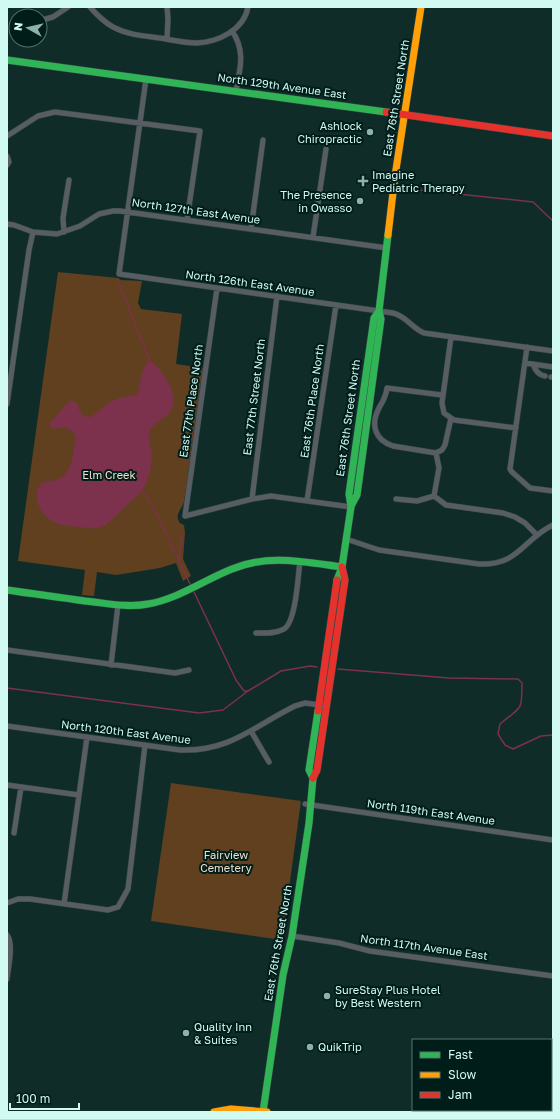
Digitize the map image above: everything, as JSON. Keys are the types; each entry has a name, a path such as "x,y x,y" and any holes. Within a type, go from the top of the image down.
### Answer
{"main road":[{"name":"East 76th Street North","path":"312,778 309,770 337,579 342,567 351,507 357,495 382,319 379,311 388,248 395,176 421,7"},
{"name":"North 129th Avenue East","path":"7,60 404,114 553,136"},
{"path":"7,590 118,605 144,605 171,598 230,569 249,563 274,560 342,567"},
{"name":"East 76th Street North","path":"264,1112 282,975 292,936 312,778 317,770 327,706 345,580 342,567"},
{"path":"214,1112 231,1109 264,1112"}],"street":[{"path":"48,18 53,17 68,7"},
{"path":"90,7 104,22 132,35 195,43 212,41 232,31 242,21 248,7"},
{"path":"166,39 168,19 167,7"},
{"path":"232,31 241,50 241,64 236,91"},
{"path":"127,212 146,79"},
{"path":"7,136 43,114 55,112 200,131 187,220"},
{"path":"251,228 263,140"},
{"path":"313,238 326,149"},
{"path":"7,156 9,162 7,165"},
{"path":"64,232 63,218 69,180"},
{"name":"North 127th East Avenue","path":"7,224 33,232 50,234 64,232 80,226 99,214 113,211 251,228 388,248"},
{"name":"North 126th East Avenue","path":"127,212 118,274 379,311"},
{"path":"7,404 29,250 33,232"},
{"name":"East 77th Place North","path":"217,288 185,516 252,499"},
{"name":"East 77th Street North","path":"252,499 277,296"},
{"name":"East 76th Place North","path":"308,501 336,305"},
{"path":"379,311 398,314 407,319 419,331 424,333 553,351"},
{"path":"451,337 442,395 442,408 444,414 454,420 516,428"},
{"path":"527,347 510,466 512,472 530,488 553,492"},
{"path":"525,363 553,367"},
{"path":"533,364 538,372 545,376"},
{"path":"442,395 387,388 385,398 378,409 375,432 381,440 393,446 436,453 442,450 445,445 451,418"},
{"path":"434,496 439,468 436,453"},
{"path":"252,499 271,496 351,507"},
{"path":"396,499 417,501 434,496"},
{"path":"434,496 446,505 503,513 515,517 525,523 537,535"},
{"path":"346,539 379,550 485,564 497,563 510,558 537,535 553,525"},
{"path":"256,633 276,632 288,626 293,614 300,562"},
{"path":"111,664 118,605"},
{"path":"7,650 175,673 189,670"},
{"name":"North 120th East Avenue","path":"7,726 180,750 199,750 224,745 295,706 319,704 327,706"},
{"path":"251,731 269,762"},
{"path":"64,904 87,737"},
{"path":"7,903 24,899 108,910 118,907 128,889 145,745"},
{"path":"7,785 79,795"},
{"path":"14,833 21,787"},
{"name":"North 119th East Avenue","path":"308,804 553,840"},
{"path":"7,935 9,938 10,950 7,979"},
{"name":"North 117th Avenue East","path":"292,936 339,943 370,951 553,976"}],"green space":[{"name":"Elm Creek","path":"58,272 118,278 121,280 142,281 138,303 141,309 182,314 176,364 203,368 184,502 178,515 178,520 184,525 185,533 183,559 191,576 183,581 176,563 160,568 116,575 97,572 94,596 82,595 85,570 18,561"},
{"name":"Fairview Cemetery","path":"171,783 301,801 282,940 151,921"}],"shaded area":[{"path":"150,360 160,370 170,385 174,400 168,414 152,427 149,433 152,460 146,485 135,498 106,525 91,528 66,526 52,521 39,507 37,501 38,489 41,483 56,480 66,473 72,461 76,436 67,428 61,427 55,429 50,427 50,423 69,401 77,403 83,415 91,417 113,400 138,394 143,370 147,362"}],"waterway":[{"path":"401,188 533,202 553,221"},
{"path":"119,283 150,362"},
{"path":"140,490 147,497 155,511 190,584"},
{"path":"179,561 182,533"},
{"path":"194,592 236,680 244,691 248,691"},
{"path":"7,688 199,713 223,710 248,691 281,671 310,666 317,667"},
{"path":"338,669 449,678 518,679 522,683 521,704 516,711 500,724 498,734 505,745 513,749 541,736 553,735"}],"traffic: fast":[{"path":"7,60 386,112"},
{"path":"351,506 357,495 381,319 379,311 388,235"},
{"path":"337,580 342,567 351,507 349,494 374,318 379,311"},
{"path":"7,590 109,604 140,605 159,602 170,598 222,573 246,564 273,560 286,560 342,567"},
{"path":"263,1112 283,975 292,936 309,823 313,778 309,770 318,711"}],"traffic: slow":[{"path":"388,235 395,176 421,7"},
{"path":"214,1112 231,1109 267,1112"}],"traffic: jam":[{"path":"386,112 553,136"},
{"path":"313,778 317,770 345,580 342,567"},
{"path":"318,711 337,580"}],"place":[{"name":"Ashlock Chiropractic","path":"370,132"},
{"name":"Imagine Pediatric Therapy","path":"363,181"},
{"name":"The Presence in Owasso","path":"360,201"},
{"name":"SureStay Plus Hotel by Best Western","path":"327,996"},
{"name":"Quality Inn & Suites","path":"186,1033"},
{"name":"QuikTrip","path":"310,1047"}]}
